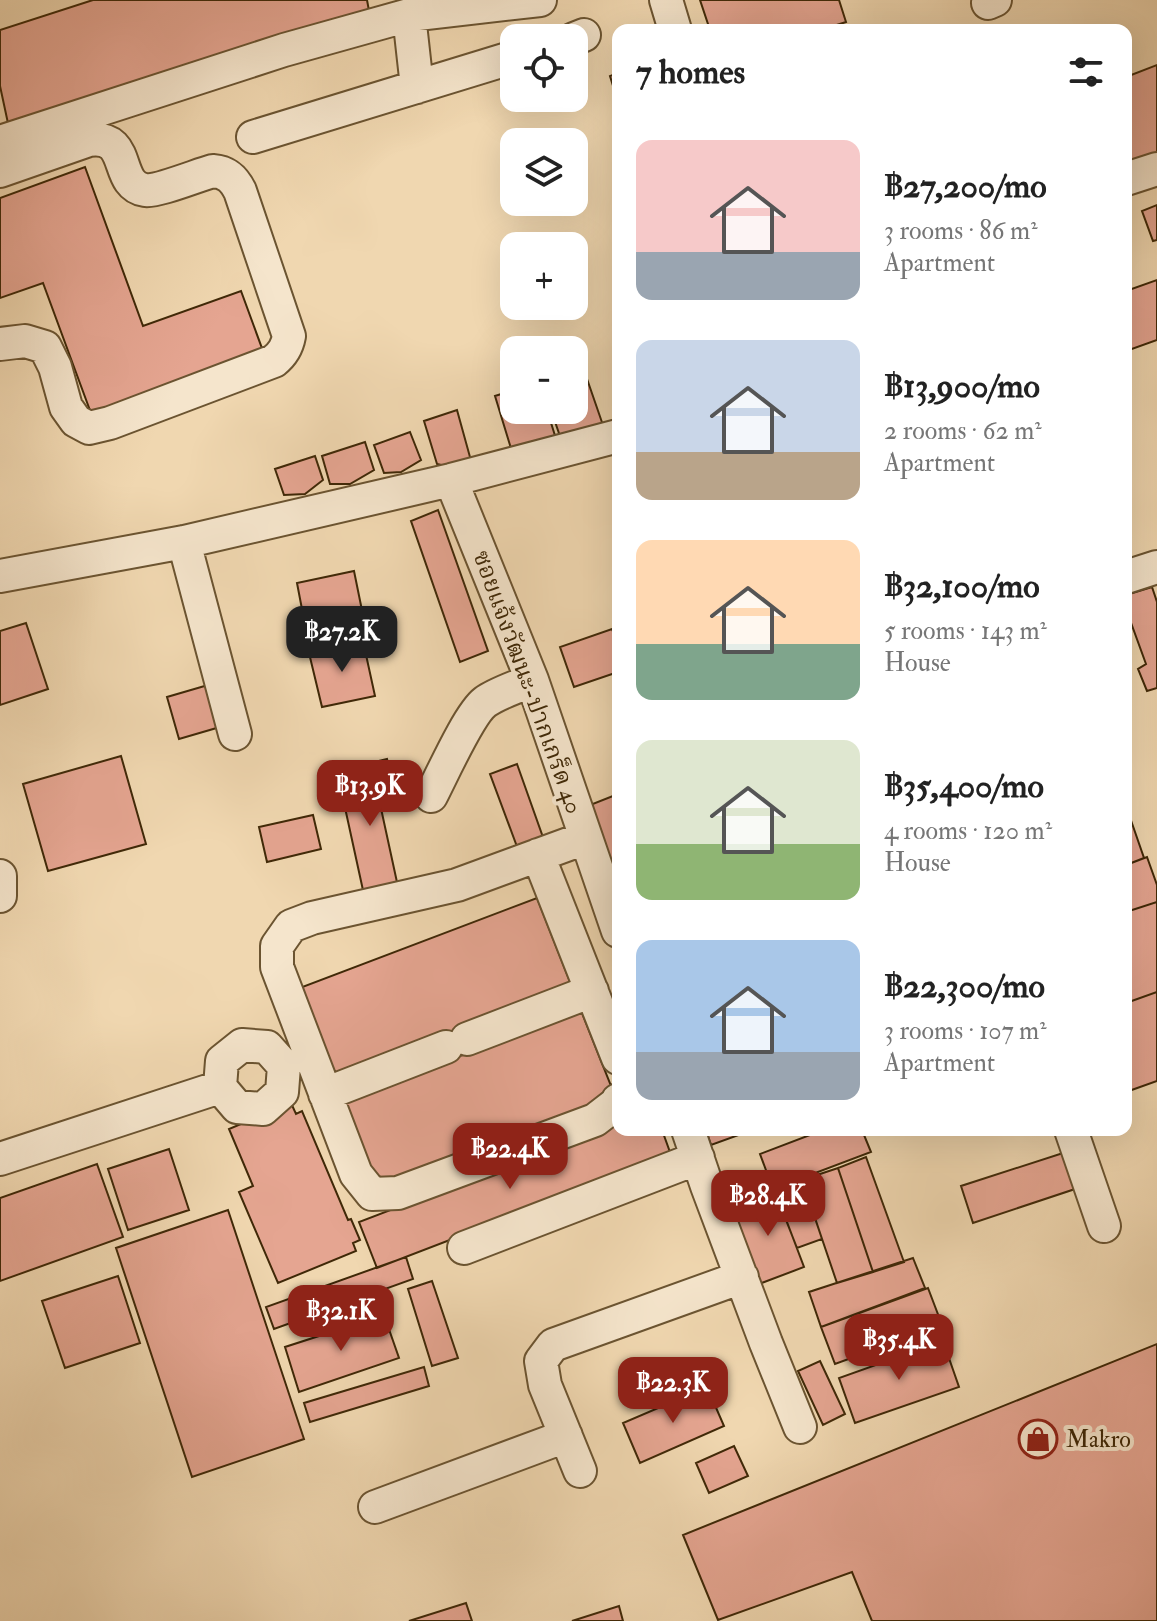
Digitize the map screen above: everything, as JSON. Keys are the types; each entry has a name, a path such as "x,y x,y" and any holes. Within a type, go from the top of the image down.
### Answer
{"street":[{"path":"0,142 284,50 409,15 540,0"},
{"path":"666,0 673,24"},
{"path":"409,15 417,87"},
{"path":"253,137 500,61"},
{"path":"0,171 89,140 103,139 115,146 126,174 136,187 148,191 213,171 228,175 240,191 289,336 287,346 274,361 110,423 89,428 76,421 66,407 55,367 45,347 25,341 0,344"},
{"path":"1132,177 1157,169"},
{"path":"0,576 184,542 451,480 612,438"},
{"name":"ซอยแจ้งวัฒนะ-ปากเกร็ด 40","path":"451,480 532,680 612,914"},
{"path":"184,542 235,734"},
{"path":"1132,575 1157,567"},
{"path":"431,796 475,714 485,702 532,680"},
{"path":"585,838 457,885 312,918 291,926 277,946 277,967 356,1174 372,1194 398,1193 595,1120 612,1107"},
{"path":"538,855 612,1043"},
{"path":"0,876 0,896"},
{"path":"325,1094 592,991"},
{"path":"0,1159 220,1087"},
{"path":"1073,1136 1104,1226"},
{"path":"464,1248 693,1144 800,1427"},
{"path":"580,1471 545,1385 541,1361 553,1345 742,1277"},
{"path":"375,1507 566,1436"}],"building":[{"path":"93,0 367,0 370,16 9,128 0,86 0,30"},
{"path":"700,0 839,0 846,22 840,24 708,24"},
{"path":"1157,65 1157,162 1132,171 1132,75"},
{"path":"85,167 143,326 241,291 267,362 95,424 43,283 0,298 0,198"},
{"path":"1157,205 1157,240 1153,241 1142,211"},
{"path":"1157,280 1157,340 1132,349 1132,289"},
{"path":"588,382 605,431 563,445 556,424 588,424"},
{"path":"500,394 500,412 495,396"},
{"path":"457,410 470,457 455,468 437,464 424,421"},
{"path":"504,424 551,424 557,442 513,455"},
{"path":"410,432 421,460 401,472 384,473 374,445"},
{"path":"365,442 374,470 350,484 330,484 322,456"},
{"path":"315,456 323,480 305,494 284,495 275,469"},
{"path":"438,510 488,651 460,662 411,521"},
{"path":"354,571 367,635 309,646 297,583"},
{"path":"1152,587 1157,602 1157,688 1147,691 1138,669 1146,664 1132,626 1132,593"},
{"path":"26,623 48,689 0,705 0,631"},
{"path":"612,629 612,674 574,687 560,647"},
{"path":"363,641 375,696 322,707 309,653"},
{"path":"208,685 220,727 179,739 167,697"},
{"path":"121,756 146,844 48,871 23,784"},
{"path":"387,759 393,787 377,790 400,896 366,904 337,771"},
{"path":"517,764 545,843 519,852 490,774"},
{"path":"612,796 612,877 585,807"},
{"path":"313,815 321,849 267,862 259,827"},
{"path":"1132,823 1144,858 1132,863"},
{"path":"1147,857 1157,885 1157,902 1132,910 1132,863"},
{"path":"537,898 572,987 332,1079 297,989"},
{"path":"1157,902 1157,992 1132,1001 1132,910"},
{"path":"1157,992 1157,1081 1132,1090 1132,1001"},
{"path":"580,1008 612,1088 612,1097 376,1190 341,1103"},
{"path":"291,1103 296,1114 302,1111 348,1220 351,1219 360,1240 353,1243 356,1251 278,1283 239,1192 253,1186 229,1129"},
{"path":"612,1125 612,1136 664,1136 671,1155 377,1268 359,1222"},
{"path":"708,1136 736,1136 711,1145"},
{"path":"807,1136 864,1136 871,1152 773,1189 760,1154"},
{"path":"169,1149 189,1210 128,1230 108,1169"},
{"path":"1063,1153 1075,1189 973,1223 961,1186"},
{"path":"866,1157 904,1262 873,1272 838,1168"},
{"path":"97,1164 123,1237 0,1281 0,1198"},
{"path":"838,1168 873,1272 837,1283 802,1180"},
{"path":"804,1185 822,1239 797,1248 777,1197"},
{"path":"776,1193 804,1267 759,1284 731,1210"},
{"path":"228,1210 304,1439 192,1477 116,1248"},
{"path":"406,1257 413,1279 274,1329 266,1307"},
{"path":"913,1258 925,1288 821,1327 809,1292"},
{"path":"118,1276 140,1343 65,1368 42,1301"},
{"path":"432,1281 458,1358 432,1366 408,1289"},
{"path":"928,1288 942,1325 835,1364 821,1327"},
{"path":"384,1315 399,1358 299,1392 285,1347"},
{"path":"943,1341 959,1387 855,1423 839,1378"},
{"name":"Makro","path":"1157,1344 1157,1621 872,1621 852,1572 718,1620 683,1535"},
{"path":"820,1361 845,1414 823,1425 798,1371"},
{"path":"424,1367 429,1386 310,1422 304,1403"},
{"path":"707,1387 724,1426 640,1463 623,1423"},
{"path":"734,1446 748,1476 709,1493 696,1463"},
{"path":"466,1603 472,1621 409,1621"},
{"path":"619,1606 623,1621 572,1621"}],"place":[{"name":"Makro","path":"1038,1439"}]}
